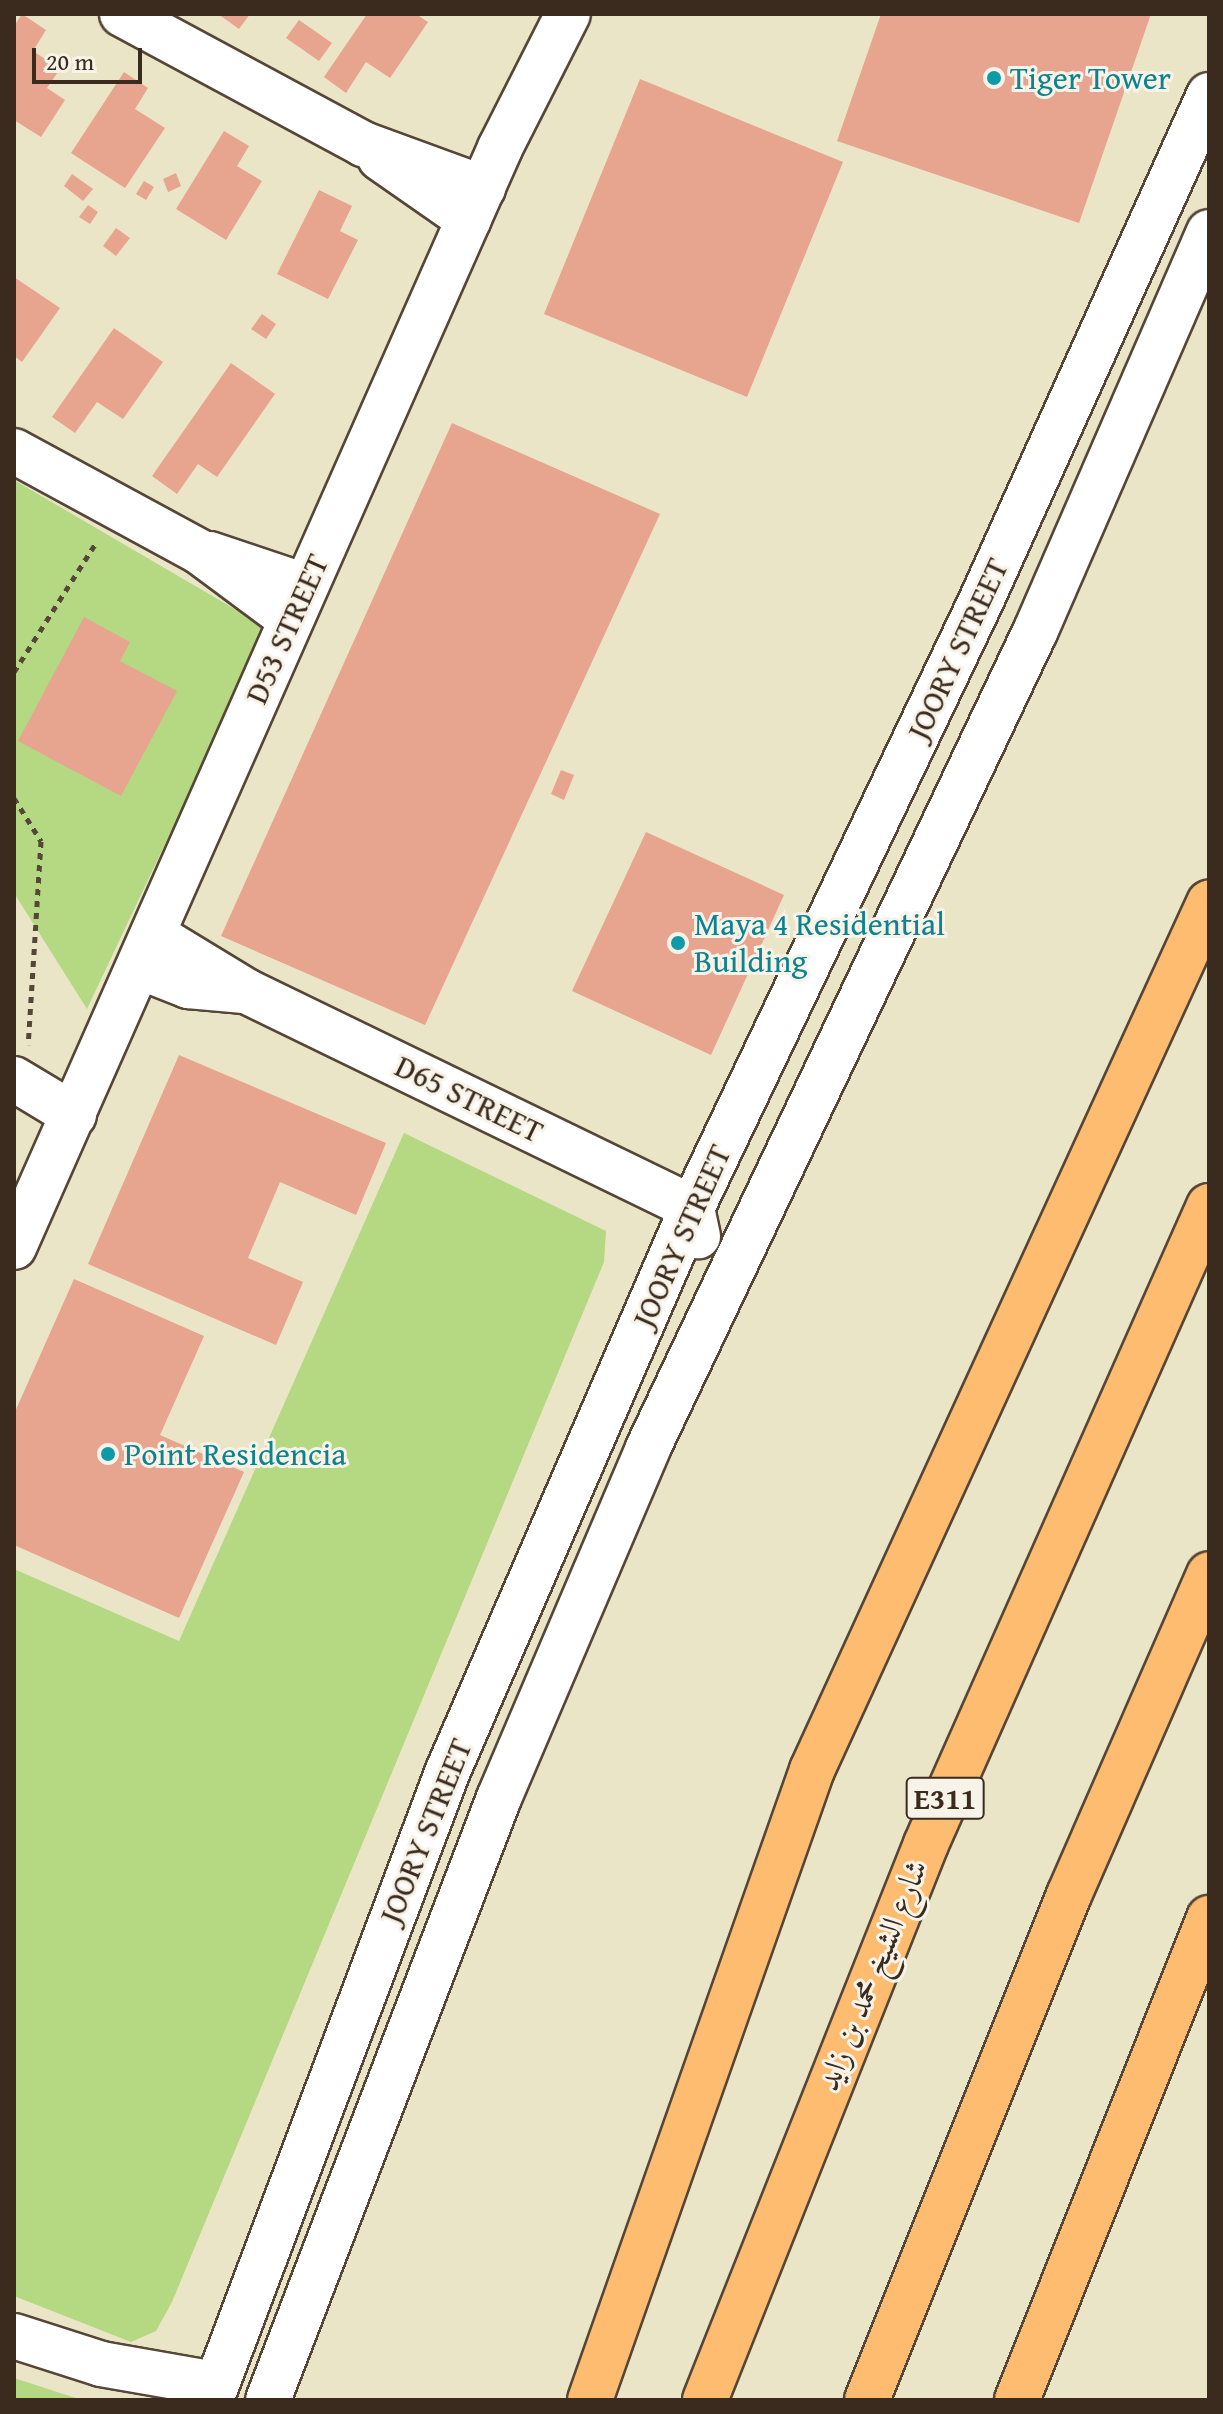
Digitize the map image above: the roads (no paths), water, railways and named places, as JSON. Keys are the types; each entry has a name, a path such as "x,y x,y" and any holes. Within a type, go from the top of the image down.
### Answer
{"highway":[{"path":"590,2400 812,1770 1209,903"},
{"name":"شارع الشيخ محمد بن زايد","path":"705,2400 926,1844 1209,1206"},
{"path":"867,2400 1069,1895 1209,1574"},
{"path":"1017,2400 1209,1918"}],"street":[{"path":"122,14 476,204"},
{"name":"D53 STREET","path":"14,1247 476,204 568,14"},
{"name":"JOORY STREET","path":"213,2392 447,1773 692,1208 981,601 1209,95"},
{"name":"JOORY STREET","path":"268,2400 493,1812 648,1448 1035,632 1209,232"},
{"path":"14,451 297,603"},
{"name":"D65 STREET","path":"147,951 246,991 692,1208"},
{"path":"17,1082 74,1115"},
{"path":"648,1448 639,1406 694,1275 699,1241 692,1208"},
{"path":"14,2336 101,2364 213,2392"},
{"path":"101,2364 158,2400"}],"place":[{"name":"Tiger Tower","path":"994,78"},
{"name":"Maya 4 Residential Building","path":"678,943"},
{"name":"Point Residencia","path":"108,1454"}]}
